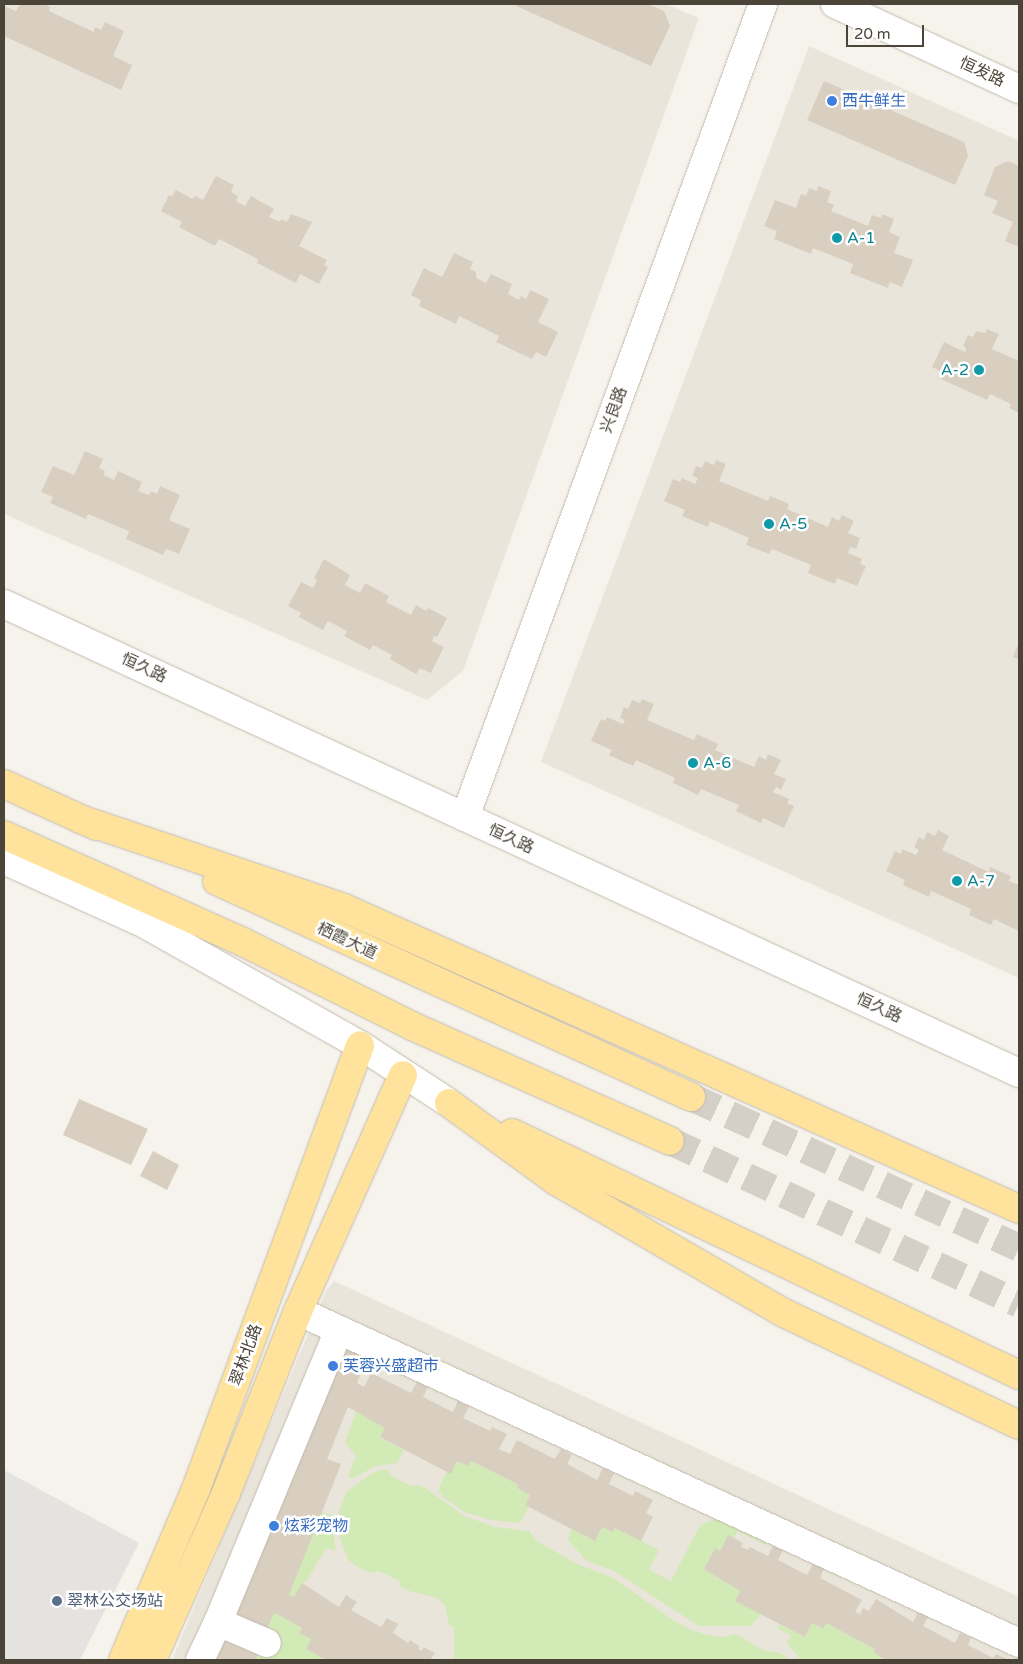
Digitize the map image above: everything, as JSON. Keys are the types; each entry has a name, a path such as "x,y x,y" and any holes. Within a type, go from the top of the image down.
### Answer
{"main road":[{"name":"栖霞大道","path":"4,784 691,1098"},
{"path":"80,818 344,908 1019,1209"},
{"path":"4,835 243,942 412,1026 670,1141"},
{"name":"翠林北路","path":"123,1660 196,1489 360,1045"},
{"name":"翠林北路","path":"152,1660 226,1492 298,1311 403,1075"},
{"path":"450,1103 1019,1375"},
{"path":"450,1103 556,1181 782,1312 1019,1426"}],"street":[{"name":"兴良路","path":"464,817 763,4"},
{"name":"恒发路","path":"835,4 1019,89"},
{"name":"恒久路","path":"4,604 1019,1072"},
{"path":"4,860 145,924 360,1045 403,1075 450,1103"},
{"path":"298,1311 1019,1643"},
{"path":"200,1660 218,1622 339,1330"},
{"path":"218,1622 267,1643"}],"shaded area":[{"path":"4,4 666,4 699,18 463,671 427,700 4,514"},
{"path":"809,46 1019,141 1019,978 541,762"},
{"path":"334,1281 1019,1597 1019,1660 172,1660 326,1291"},
{"name":"翠林公交场站","path":"4,1470 139,1543 80,1660 4,1660"}],"green space":[{"path":"356,1411 385,1428 380,1438 404,1450 397,1463 376,1466 351,1479 348,1476 356,1456 345,1443"},
{"path":"457,1461 468,1466 471,1461 519,1485 518,1489 530,1495 525,1505 529,1507 520,1523 491,1520 464,1512 443,1497 439,1491 440,1485 447,1472 451,1473"},
{"path":"386,1469 393,1477 411,1486 419,1485 425,1488 464,1516 495,1527 529,1531 537,1541 577,1564 613,1578 673,1620 691,1630 724,1637 736,1634 765,1651 778,1652 791,1660 452,1660 454,1657 454,1628 449,1624 445,1606 438,1598 405,1590 400,1586 400,1581 379,1571 371,1573 358,1567 348,1560 340,1538 339,1510 346,1492 371,1474"},
{"path":"322,1512 333,1516 332,1528 336,1548 334,1551 326,1548 306,1582 302,1583 294,1597 289,1595"},
{"path":"723,1517 770,1539 766,1545 738,1531 734,1538 728,1535 720,1551 715,1548 704,1569 740,1591 735,1601 761,1614 751,1626 699,1626 614,1571 587,1561 568,1540 571,1529 595,1541 602,1527 613,1532 615,1528 659,1550 649,1570 671,1581 698,1529 704,1523"},
{"path":"274,1613 302,1628 300,1633 311,1639 306,1649 326,1660 255,1660"},
{"path":"812,1623 822,1629 826,1623 875,1649 887,1659 801,1660 787,1643 791,1635 777,1628 779,1624 805,1637"}],"building":[{"path":"20,4 45,4 50,7 49,11 94,32 95,27 101,30 105,22 124,31 113,56 132,65 121,90 4,36 4,6 16,11"},
{"path":"517,4 648,4 664,11 670,26 651,66 516,6"},
{"path":"824,81 964,142 968,156 955,185 807,120"},
{"path":"1008,161 1019,166 1019,247 1005,241 1013,222 992,213 998,201 984,195 995,167"},
{"path":"216,176 234,185 231,192 238,196 236,201 245,206 251,196 274,209 269,217 280,222 281,219 287,222 291,214 312,222 299,246 327,260 324,265 328,267 319,284 300,274 296,283 257,263 258,259 219,239 215,246 179,227 182,222 161,211 169,195 172,196 176,190 193,199 195,196 203,200"},
{"name":"A-1","path":"818,186 831,191 827,202 834,205 831,211 868,226 872,215 881,218 882,214 894,219 889,232 900,237 894,253 913,260 902,287 890,282 888,288 850,273 853,264 813,248 811,254 774,239 777,231 764,226 775,200 796,208 801,194 806,196 809,188 817,191"},
{"path":"454,253 473,262 470,269 476,272 476,278 486,283 491,274 512,284 508,294 519,300 521,296 526,299 530,290 549,299 538,322 558,332 546,357 536,352 532,359 496,342 499,336 459,316 456,324 419,306 421,300 411,295 424,268 442,277"},
{"name":"A-2","path":"987,329 999,334 992,349 1019,361 1019,413 1009,408 1011,404 990,394 987,400 941,379 944,373 932,367 944,342 965,352 966,348 963,346 968,335 973,337 976,331 985,333"},
{"path":"85,451 103,459 99,468 105,471 104,475 114,480 118,471 142,482 138,491 149,495 151,491 157,494 160,486 180,495 169,520 190,529 179,554 166,549 163,555 126,539 129,531 88,514 86,519 50,503 53,497 41,492 53,466 74,475"},
{"name":"A-5","path":"716,460 726,464 719,481 768,501 770,496 789,504 787,509 828,527 832,517 839,521 842,515 854,521 848,533 860,538 856,549 850,547 848,553 862,559 860,564 866,566 857,586 837,578 835,584 808,573 811,565 772,549 769,554 746,545 749,538 710,521 708,527 682,516 685,510 664,501 673,479 680,482 682,478 695,484 698,478 692,476 696,466 702,468 705,461 714,465"},
{"path":"324,559 350,575 345,585 360,593 365,583 389,596 386,602 411,615 416,605 426,611 428,608 447,618 437,637 434,636 432,641 444,647 431,673 420,668 416,674 390,659 392,655 373,645 370,650 344,636 347,631 328,621 323,630 299,617 301,613 288,606 301,582 313,588 317,580 314,578"},
{"path":"1019,642 1019,660 1013,657"},
{"name":"A-6","path":"642,699 654,704 647,720 694,740 697,734 718,744 715,750 754,767 759,756 766,760 768,754 781,760 774,774 786,779 781,790 776,787 773,792 789,799 787,803 794,806 784,828 763,818 761,823 736,811 739,805 701,789 698,795 673,783 675,778 636,760 633,766 609,755 612,750 591,741 601,719 605,721 607,717 623,724 625,720 620,718 624,707 628,709 632,700 640,703"},
{"name":"A-7","path":"938,830 949,836 942,850 989,872 990,867 1011,876 1009,881 1019,885 1019,931 994,919 991,925 969,915 971,909 931,891 929,897 903,885 905,880 886,871 895,851 901,854 902,849 916,855 919,850 914,847 919,837 924,840 927,832 935,836"},
{"path":"79,1099 148,1129 131,1165 63,1135"},
{"path":"153,1151 179,1165 167,1190 140,1176"},
{"path":"337,1344 368,1356 357,1383 364,1387 371,1373 411,1393 417,1382 428,1387 423,1397 453,1412 458,1401 469,1407 463,1418 490,1431 492,1427 507,1434 499,1449 510,1454 517,1440 555,1459 561,1449 572,1455 567,1464 597,1480 603,1468 614,1473 609,1484 633,1496 635,1491 653,1500 646,1513 653,1517 641,1541 615,1528 613,1532 602,1527 595,1541 525,1505 530,1495 517,1488 519,1485 471,1461 468,1466 457,1461 451,1474 380,1437 385,1428 348,1407 327,1459 341,1464 289,1595 294,1597 302,1583 339,1607 346,1595 357,1602 351,1610 381,1627 387,1618 398,1624 393,1633 408,1643 410,1640 419,1646 418,1648 421,1651 424,1647 435,1653 430,1660 326,1660 306,1649 311,1639 299,1633 302,1628 274,1613 267,1629 230,1614"},
{"path":"728,1535 743,1543 741,1547 748,1550 750,1547 768,1556 773,1546 783,1550 778,1560 807,1575 813,1564 824,1569 820,1578 862,1600 855,1612 860,1614 863,1608 869,1611 876,1599 913,1622 918,1612 928,1617 923,1626 955,1643 960,1633 971,1638 968,1645 993,1658 996,1654 1009,1660 886,1660 873,1652 875,1649 826,1623 823,1629 812,1623 805,1637 735,1601 740,1591 704,1569 715,1548 720,1551"},
{"path":"223,1637 259,1652 255,1660 212,1660"}],"tunnel":[{"path":"691,1097 1019,1248"},
{"path":"670,1141 1019,1304"}],"place":[{"name":"西牛鲜生","path":"832,101"},
{"name":"A-1","path":"837,238"},
{"name":"A-2","path":"979,370"},
{"name":"A-5","path":"769,524"},
{"name":"A-6","path":"693,763"},
{"name":"A-7","path":"957,881"},
{"name":"芙蓉兴盛超市","path":"333,1366"},
{"name":"炫彩宠物","path":"274,1526"},
{"name":"翠林公交场站","path":"57,1601"}]}
